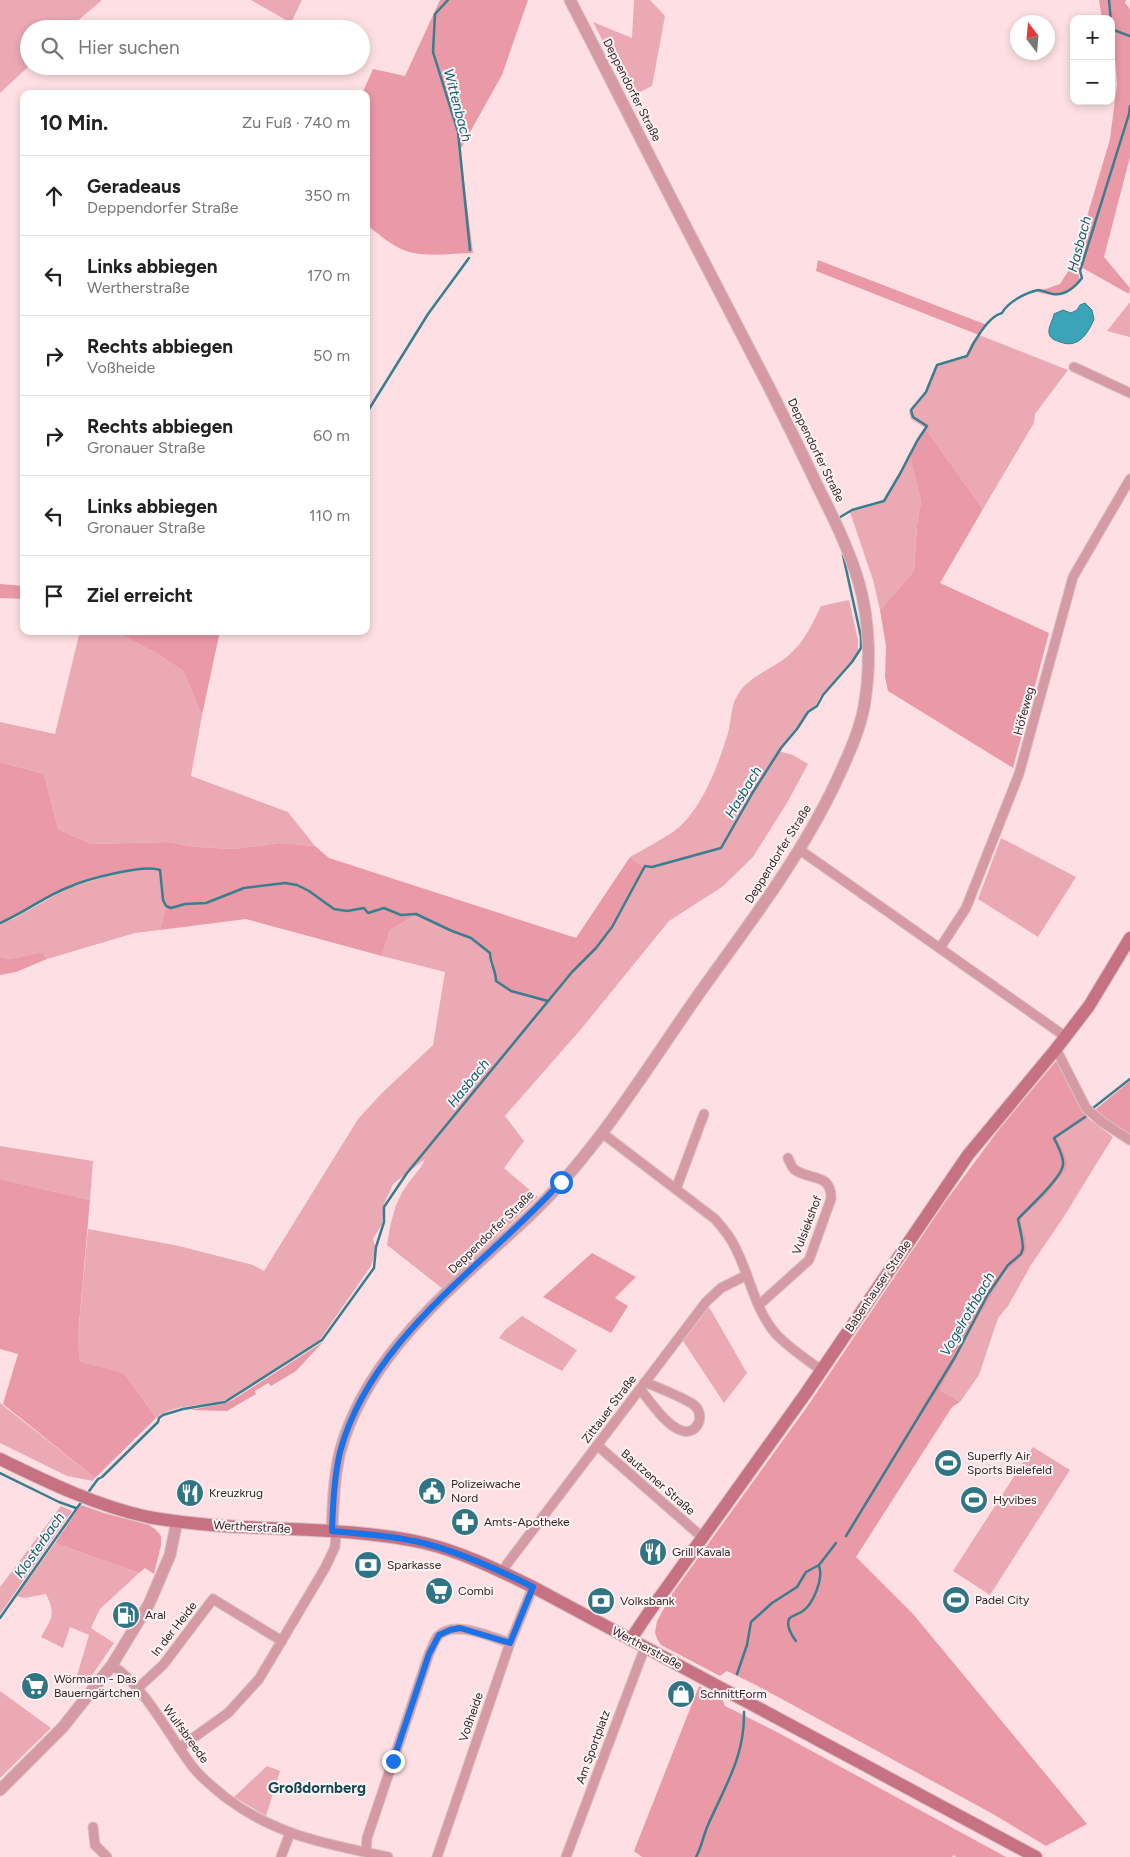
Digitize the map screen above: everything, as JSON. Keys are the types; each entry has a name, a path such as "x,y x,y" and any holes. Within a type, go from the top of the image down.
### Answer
{"main road":[{"name":"Babenhauser Straße","path":"632,1640 647,1615 821,1370 968,1155 1089,1006 1130,938"},
{"name":"Wertherstraße","path":"0,1459 85,1497 146,1516 218,1525 334,1531 379,1536 427,1544 463,1556 503,1572 533,1587 1034,1857"}],"street":[{"name":"Deppendorfer Straße","path":"334,1531 335,1484 340,1452 356,1411 380,1368 410,1330 537,1209 602,1133 800,850 825,805 846,760 858,726 864,700 868,637 865,611 852,561 838,527 754,358 570,0"},
{"path":"1074,367 1130,393"},
{"name":"Höfeweg","path":"940,948 966,908 1019,774 1073,577 1130,479"},
{"path":"800,850 1066,1036"},
{"path":"1056,1049 1086,1108 1102,1122 1130,1140"},
{"path":"676,1189 704,1114"},
{"path":"602,1133 707,1212 724,1229 736,1248 759,1305 776,1333 799,1354 821,1370"},
{"name":"Vulsiekshof","path":"759,1305 809,1260 831,1199 831,1190 826,1182 795,1170 788,1158"},
{"name":"Zittauer Straße","path":"503,1572 507,1564 714,1292 747,1275"},
{"path":"642,1385 693,1405 700,1414 698,1426 684,1431 674,1427 642,1385"},
{"name":"Bautzener Straße","path":"597,1445 702,1537"},
{"path":"0,1790 63,1727 112,1665 149,1604 170,1555 177,1521"},
{"path":"179,1748 228,1714 259,1678 329,1560 335,1547 334,1531"},
{"name":"Voßheide","path":"437,1857 510,1643 533,1587"},
{"name":"In der Heide","path":"138,1688 163,1664 213,1599 282,1641"},
{"path":"366,1852 370,1830 429,1654 436,1640 444,1632 460,1628 510,1643"},
{"name":"Am Sportplatz","path":"566,1857 645,1647"},
{"name":"Wulfsbreede","path":"112,1665 138,1688 194,1769 222,1794 262,1822 290,1833 388,1857"},
{"path":"93,1827 95,1845 107,1857"},
{"path":"281,1857 290,1833"}],"shaded area":[{"path":"0,0 102,0 79,20 20,20 20,74 0,93"},
{"path":"251,0 302,0 292,20 286,20"},
{"path":"440,0 528,0 502,75 460,150 473,253 435,255 407,251 390,243 370,228 370,90 364,90 373,69 405,76"},
{"path":"634,0 650,0 665,16 652,86 640,92 629,92 593,22 632,38"},
{"path":"1099,0 1126,0 1125,3 1130,9 1130,157 1104,257 1130,288 1129,294 1081,267 1078,273 1080,280 1071,290 1061,295 1050,295 1037,292 1060,284 1073,264 1110,139 1117,84 1115,15 1101,15"},
{"path":"818,260 987,325 979,335 816,271"},
{"path":"1130,302 1130,337 1107,331"},
{"path":"979,335 1068,370 1035,414 1034,423 983,509 925,428 911,419 909,412 924,394 935,367 965,358 971,344"},
{"path":"925,428 983,509 940,583 1049,633 1013,768 888,691 885,677 886,646 880,610 914,571 917,525 921,501 910,454"},
{"path":"910,451 921,501 917,525 914,571 880,610 873,580 850,512 882,503"},
{"path":"0,584 20,586 20,599 0,598"},
{"path":"849,600 858,640 858,651 849,665 820,697 814,708 805,715 778,751 793,755 808,764 787,803 753,857 722,887 669,921 582,1028 505,1116 524,1141 504,1168 538,1197 443,1289 387,1245 391,1222 399,1199 425,1159 393,1184 384,1204 382,1224 373,1239 376,1249 371,1266 319,1341 231,1398 182,1407 156,1418 124,1373 80,1363 78,1335 88,1229 179,1246 253,1265 264,1271 358,1119 381,1094 433,1045 445,972 382,956 390,930 416,915 471,939 490,954 490,964 511,992 516,992 546,1004 609,929 642,868 630,857 673,832 692,813 700,801 714,774 728,733 733,704 741,689 753,678 782,661 794,651 807,633 821,606"},
{"path":"79,635 122,635 158,654 183,671 202,715 191,776 288,812 315,846 279,843 234,849 196,847 169,842 91,844 58,829 44,774 0,762 0,722 55,734"},
{"path":"122,635 219,635 202,715 183,671 158,654"},
{"path":"0,762 44,774 58,829 91,844 169,842 196,847 234,849 279,843 315,846 329,858 576,938 630,857 643,868 609,929 546,1004 511,992 496,982 490,954 471,939 416,915 390,930 382,956 246,919 160,930 166,907 163,900 160,871 152,869 129,871 77,884 0,923"},
{"path":"1001,838 1076,877 1038,937 978,899"},
{"path":"153,868 160,871 163,900 166,907 160,930 135,933 47,959 42,952 10,959 0,957 0,923 13,919 68,888 124,871"},
{"path":"42,952 47,959 16,972 0,975 0,957 10,959"},
{"path":"1056,1061 1060,1064 1069,1087 1088,1118 1057,1138 1066,1158 1065,1170 1047,1193 1021,1219 1026,1242 1025,1253 1008,1269 997,1286 940,1390 960,1402 952,1407 856,1557 913,1614 1087,1824 1046,1846 993,1814 754,1684 727,1671 720,1676 661,1645 655,1632 657,1621 672,1594 807,1407 945,1202 1000,1128"},
{"path":"1130,1081 1130,1134 1106,1121 1098,1114 1096,1109"},
{"path":"1088,1118 1113,1137 1063,1218 1031,1265 1008,1306 998,1318 979,1375 960,1402 940,1390 991,1294 1011,1266 1021,1258 1025,1239 1021,1219 1059,1180 1067,1163 1057,1138"},
{"path":"0,1146 93,1161 90,1200 0,1179"},
{"path":"0,1179 90,1200 78,1335 80,1362 124,1373 156,1418 95,1478 3,1404 18,1354 0,1349"},
{"path":"592,1253 636,1277 615,1298 628,1306 611,1333 543,1297"},
{"path":"709,1307 747,1373 724,1403 683,1341"},
{"path":"522,1316 577,1350 562,1371 499,1338 505,1330"},
{"path":"323,1342 296,1371 271,1386 268,1383 255,1391 256,1394 227,1411 190,1410 226,1403 234,1399"},
{"path":"0,1403 95,1478 93,1481 67,1476 0,1443"},
{"path":"1033,1447 1070,1470 990,1595 953,1571"},
{"path":"81,1505 149,1525 156,1530 161,1536 161,1545 154,1574 145,1568 139,1573 55,1543"},
{"path":"61,1506 72,1511 0,1614 0,1587"},
{"path":"55,1543 139,1573 100,1609 91,1628 114,1643 86,1684 76,1679 89,1635 70,1627 63,1648 41,1637 48,1625 52,1612 46,1594 24,1598 17,1596"},
{"path":"699,1686 722,1699 725,1706 775,1731 1006,1857 956,1857 954,1855 952,1857 642,1857 634,1851"},
{"path":"0,1691 51,1728 0,1778"},
{"path":"267,1766 280,1771 266,1816 234,1797"}],"water":[{"path":"1085,303 1092,310 1094,319 1082,339 1066,344 1052,338 1049,331 1054,314 1063,310 1071,313"}],"waterway":[{"name":"Wittenbach","path":"448,0 435,14 433,52 458,132 470,250"},
{"name":"Hasbach","path":"1109,0 1110,15"},
{"name":"Hasbach","path":"1115,30 1130,36"},
{"name":"Hasbach","path":"837,519 852,510 884,501 927,426 913,417 911,410 926,392 937,365 967,356 986,324 1002,313 1017,298 1038,290 1062,294 1073,288 1082,278 1080,271 1130,106"},
{"name":"Wittenbach","path":"370,408 428,314 469,258"},
{"name":"Hasbach","path":"87,1494 98,1479 163,1415 183,1409 225,1402 322,1340 374,1268 376,1247 384,1222 384,1207 407,1173 572,972 596,948 612,927 645,866 652,867 721,848 781,748 808,712 817,706 823,695 852,662 861,648 861,637 843,555"},
{"path":"0,923 69,887 88,880 141,869 160,870 163,900 166,906 171,908 185,904 206,903 244,888 285,883 297,885 309,891 334,909 347,911 364,908 368,913 384,908 401,915 416,914 471,938 490,953 496,981 511,991 548,1001"},
{"name":"Vogelrothbach","path":"1093,1108 1130,1079"},
{"name":"Vogelrothbach","path":"846,1536 955,1357 988,1294 1008,1265 1021,1254 1023,1248 1018,1219 1057,1177 1063,1164 1054,1138 1085,1117"},
{"path":"0,1473 59,1502 76,1508"},
{"name":"Klosterbach","path":"0,1618 82,1501"},
{"name":"Vogelrothbach","path":"737,1674 747,1645 751,1622 772,1603 797,1587 806,1572 819,1565 836,1543"},
{"name":"Vogelrothbach","path":"796,1641 791,1634 788,1622 791,1617 807,1608 814,1597 819,1584 819,1566"},
{"path":"696,1857 706,1829 738,1757 744,1712"}],"place":[{"name":"Superfly Air Sports Bielefeld","path":"948,1463"},
{"name":"Polizeiwache Nord","path":"432,1491"},
{"name":"Kreuzkrug","path":"190,1493"},
{"name":"Hyvibes","path":"974,1500"},
{"name":"Amts-Apotheke","path":"465,1522"},
{"name":"Grill Kavala","path":"653,1552"},
{"name":"Sparkasse","path":"368,1565"},
{"name":"Combi","path":"439,1591"},
{"name":"Padel City","path":"956,1600"},
{"name":"Volksbank","path":"601,1601"},
{"name":"Aral","path":"126,1615"},
{"name":"Wörmann - Das Bauerngärtchen","path":"35,1686"},
{"name":"SchnittForm","path":"681,1694"}],"district":[{"name":"Großdornberg","path":"317,1788"}],"route":[{"path":"393,1761 429,1654 439,1635 455,1628 460,1628 510,1643 533,1587 475,1560 427,1544 332,1531 336,1473 340,1452 356,1411 368,1388 380,1368 410,1330 537,1209 561,1182"}]}
